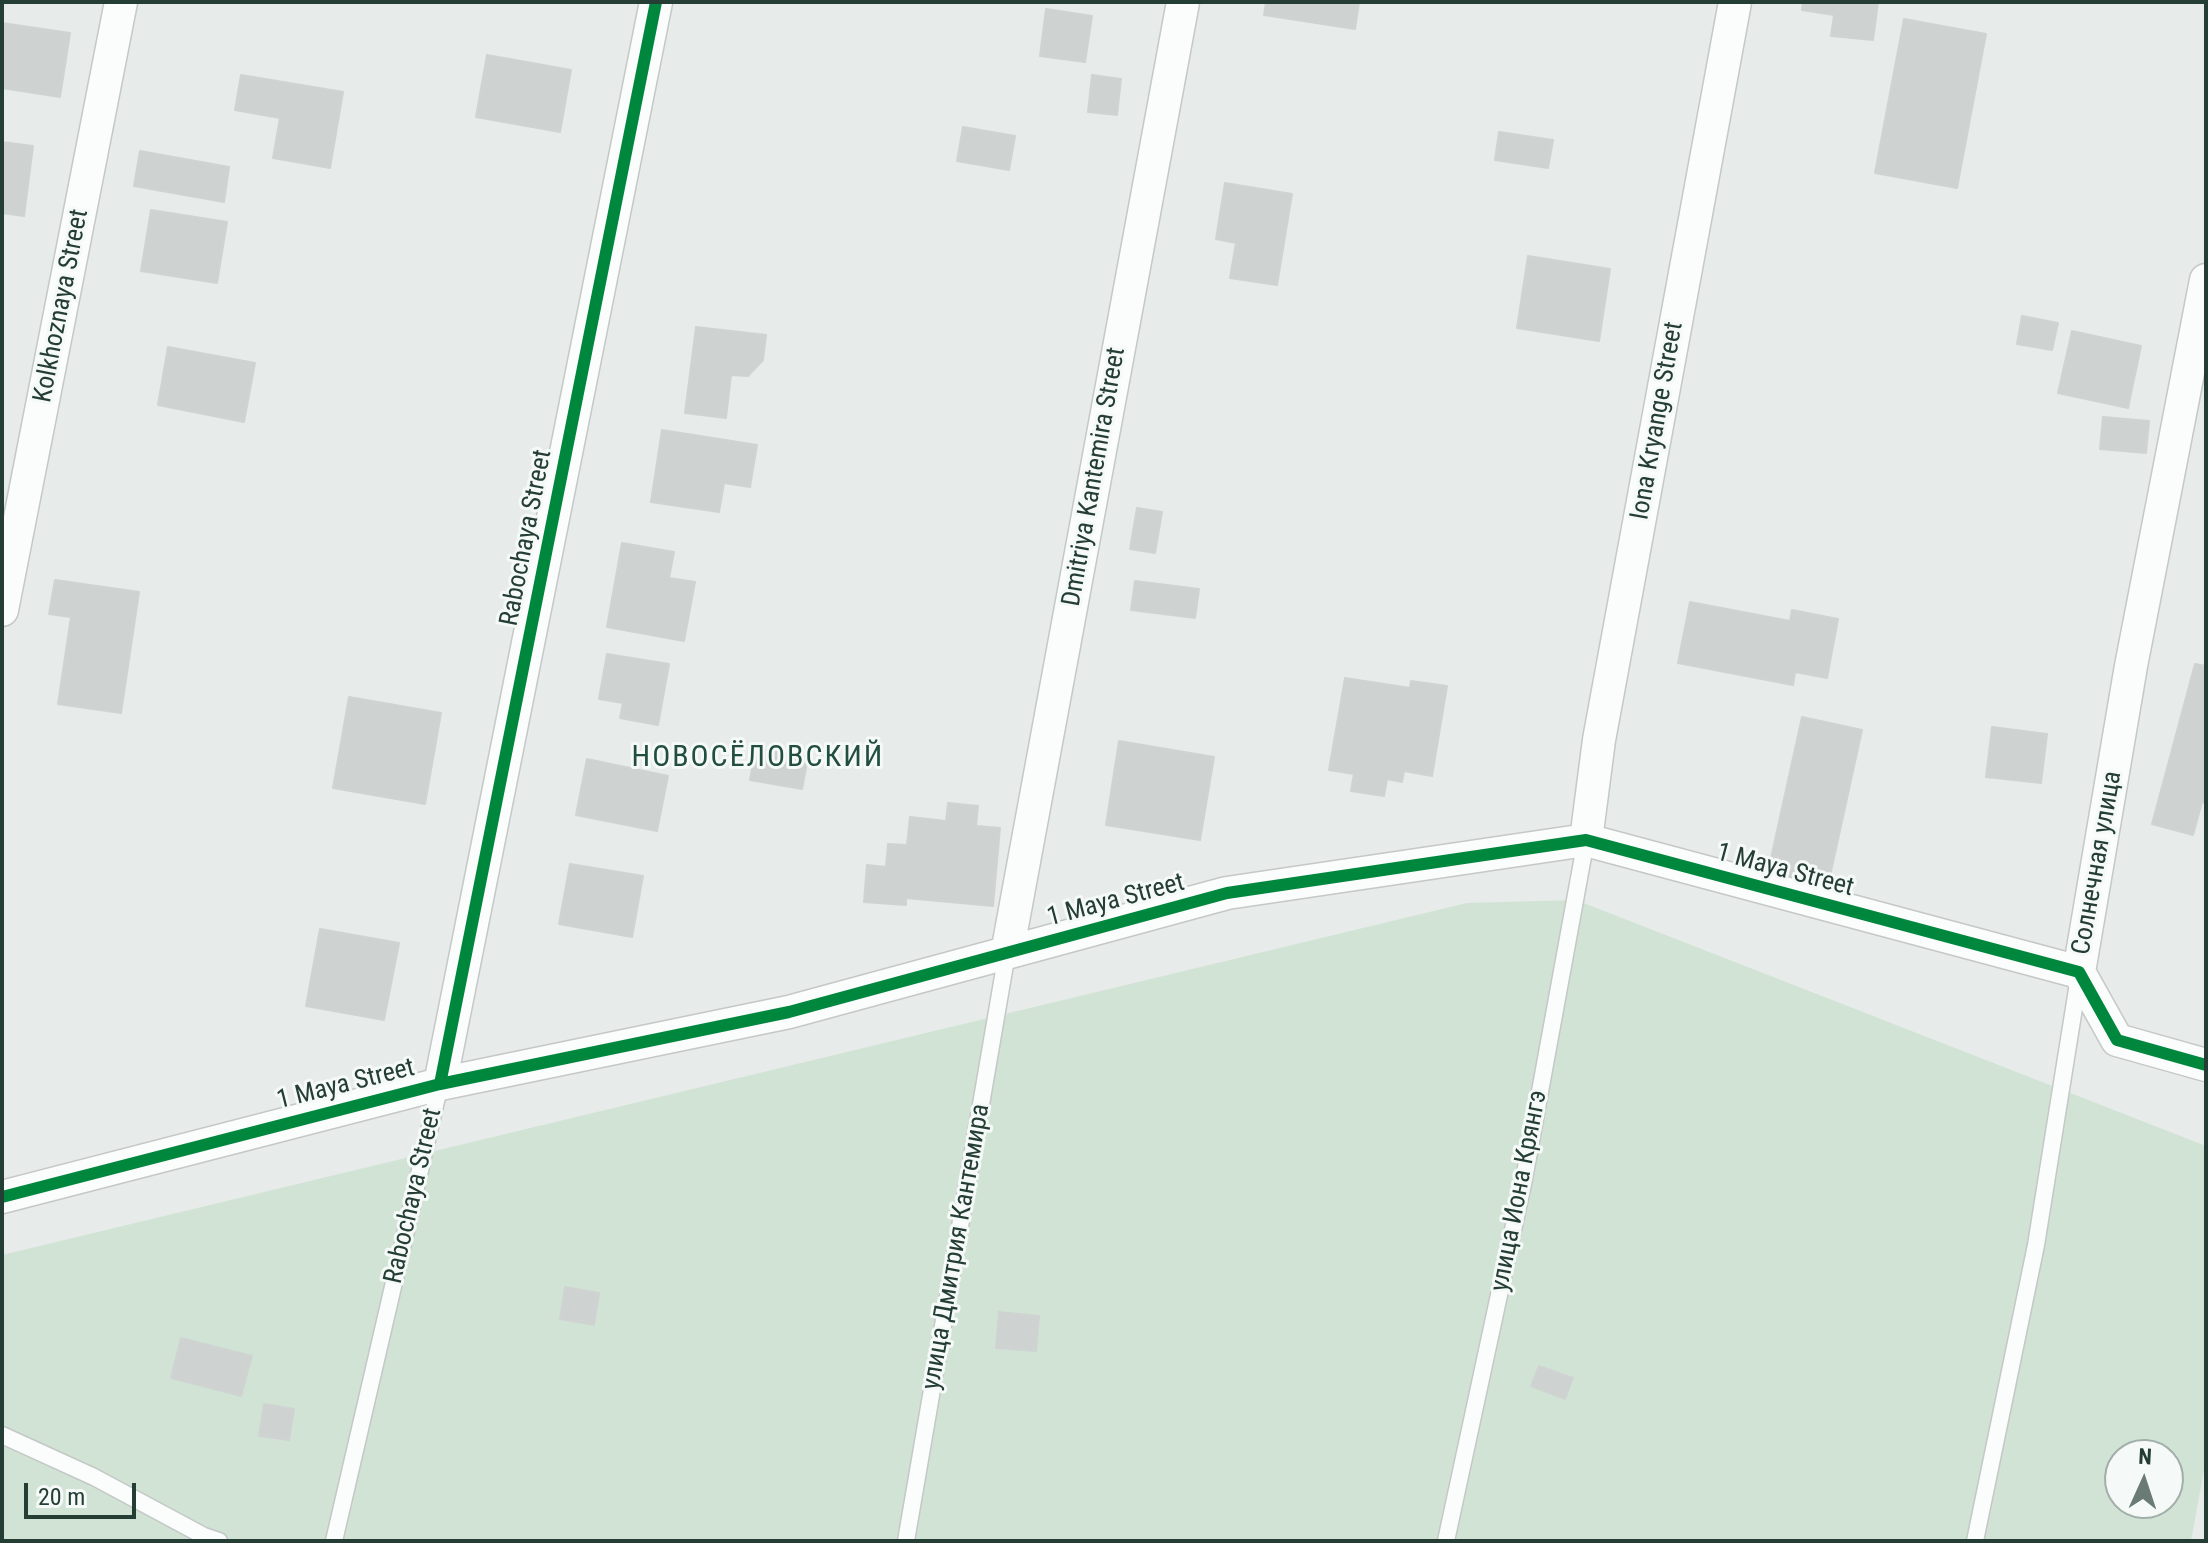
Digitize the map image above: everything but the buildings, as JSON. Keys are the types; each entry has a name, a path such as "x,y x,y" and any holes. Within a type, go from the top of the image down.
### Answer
{"street":[{"name":"Kolkhoznaya Street","path":"2,610 121,2"},
{"name":"Rabochaya Street","path":"440,1084 656,2"},
{"name":"Dmitriya Kantemira Street","path":"1007,953 1183,2"},
{"name":"Iona Kryange Street","path":"1586,840 1599,740 1735,2"},
{"name":"Солнечная улица","path":"2079,972 2131,666 2206,280"},
{"name":"1 Maya Street","path":"2,1197 440,1084 789,1012 1227,893 1586,840 2079,972"},
{"path":"2079,972 2117,1040 2206,1065"}],"lane":[{"name":"улица Иона Крянгэ","path":"1446,1541 1524,1179 1586,840"},
{"name":"улица Дмитрия Кантемира","path":"906,1541 1007,953"},
{"name":"Солнечная улица","path":"1975,1541 2036,1245 2079,972"},
{"name":"Rabochaya Street","path":"334,1541 440,1084"},
{"path":"2,1435 94,1477 219,1541"}],"green space":[{"path":"1576,900 2206,1146 2206,1459 2191,1541 2,1541 2,1255 1467,903"}],"cycle path":[{"path":"440,1084 656,2"},
{"path":"2,1197 440,1084 789,1012 1227,893 1586,840 2079,972 2117,1040 2206,1065"}],"district":[{"name":"НОВОСЁЛОВСКИЙ","path":"758,758"}]}
